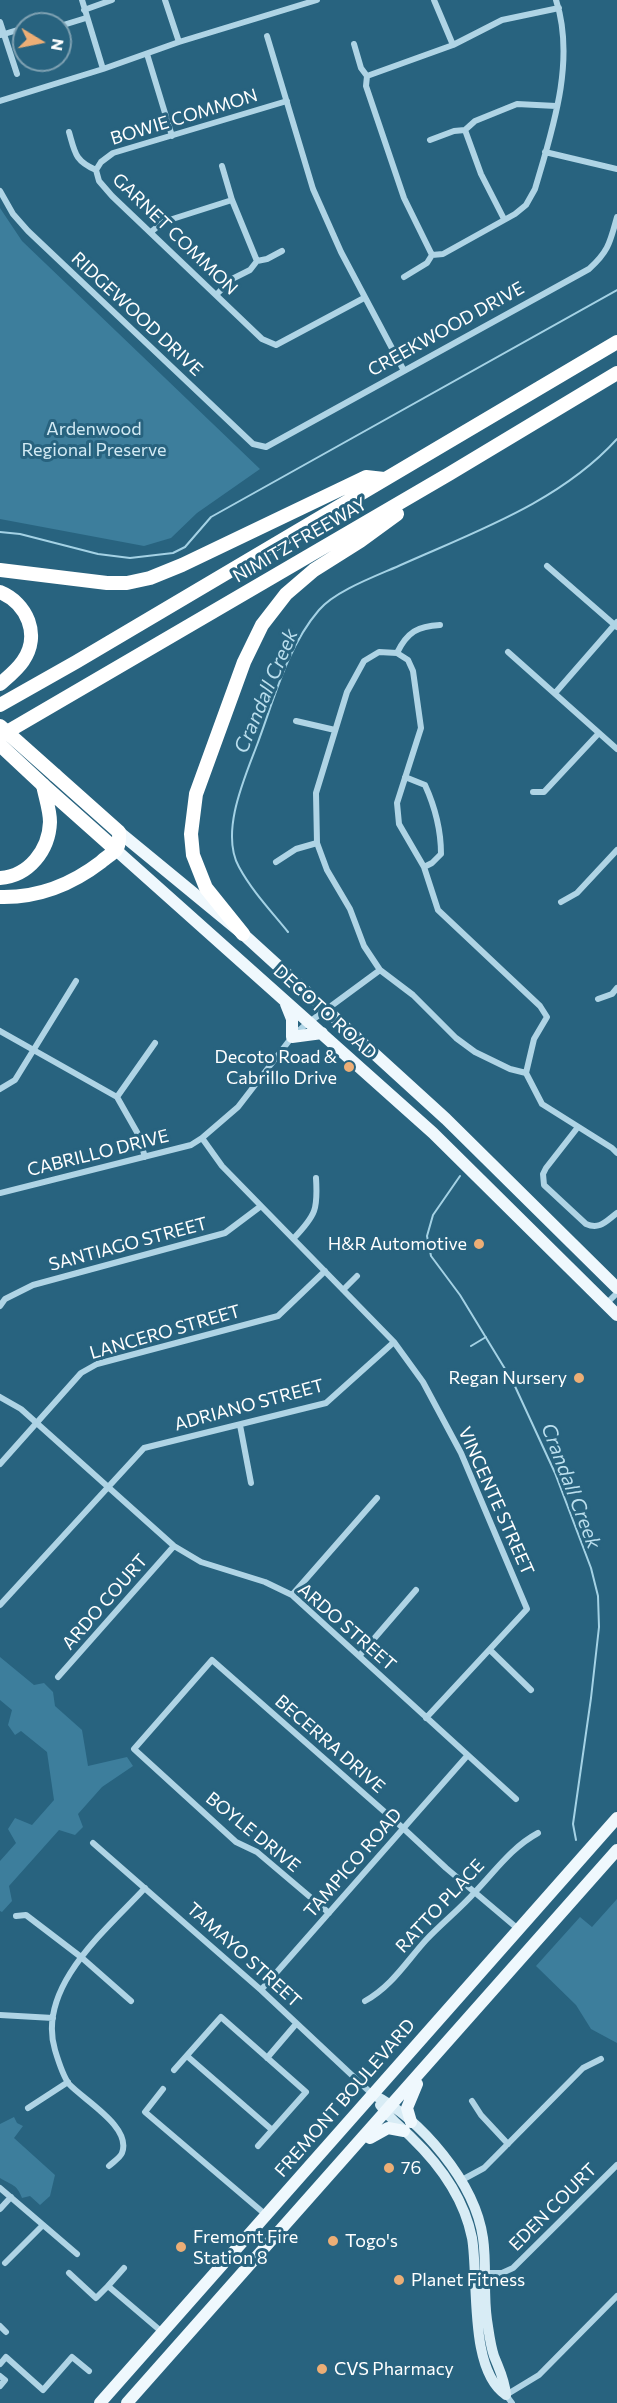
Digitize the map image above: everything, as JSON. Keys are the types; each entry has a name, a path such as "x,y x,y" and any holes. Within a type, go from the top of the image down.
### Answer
{"highway":[{"name":"NIMITZ FREEWAY","path":"0,705 617,342"},
{"path":"302,527 320,525 617,351"},
{"name":"NIMITZ FREEWAY","path":"0,736 449,474 615,374"},
{"path":"243,934 206,888 193,855 191,834 196,794 253,642 273,609 299,581 360,541 449,474"},
{"path":"0,570 107,584 150,578 183,565 366,477 384,479"},
{"path":"0,592 20,605 28,618 31,632 30,646 24,660 0,684"},
{"path":"0,750 88,684"},
{"name":"DECOTO ROAD","path":"0,726 119,831"},
{"name":"DECOTO ROAD","path":"0,745 116,850"},
{"path":"0,878 19,873 32,864 42,852 48,836 50,820 43,784"},
{"path":"0,897 28,896 63,885 87,872 116,850 119,831"}],"main road":[{"name":"DECOTO ROAD","path":"119,831 243,934 479,1151 617,1291"},
{"name":"DECOTO ROAD","path":"116,850 466,1164 617,1315"},
{"path":"284,1000 292,1019 292,1037 322,1033"},
{"name":"FREMONT BOULEVARD","path":"100,2403 517,1928 617,1818"},
{"path":"127,2403 617,1850"},
{"path":"354,2148 382,2130 408,2126 408,2102 426,2067"}],"street":[{"path":"82,0 103,69"},
{"path":"84,10 112,0"},
{"path":"165,0 179,42"},
{"path":"0,100 103,69 295,3 317,0"},
{"path":"434,0 453,45"},
{"path":"432,255 443,254 515,214 526,205 535,189 562,84 563,42 556,0"},
{"path":"367,76 453,45 502,20 559,8"},
{"path":"72,22 86,18"},
{"path":"0,22 2,35 17,74"},
{"path":"267,36 313,189 341,252 403,369"},
{"path":"354,44 361,68 367,76 366,86 404,198 432,255"},
{"path":"147,54 172,136"},
{"name":"BOWIE COMMON","path":"96,170 101,162 113,153 287,101"},
{"path":"430,140 454,131 465,130 475,121 517,104 556,106"},
{"path":"465,130 481,174 504,219"},
{"name":"GARNET COMMON","path":"69,132 76,157 83,164 96,170 99,181 112,196 262,339 276,345 364,298"},
{"path":"545,152 617,169"},
{"path":"222,166 232,200 257,261"},
{"name":"RIDGEWOOD DRIVE","path":"0,191 13,214 28,231 253,444 266,447"},
{"path":"151,232 163,222 232,200"},
{"name":"CREEKWOOD DRIVE","path":"266,447 403,369 589,269 604,255 617,217"},
{"path":"217,294 232,279 250,270 257,261 267,259 282,251"},
{"path":"404,277 427,263 432,255"},
{"path":"547,566 616,625 556,692"},
{"path":"397,653 404,638 424,626 440,625"},
{"path":"526,1073 510,1069 475,1052 456,1038 413,995 380,970 364,946 350,909 327,870 317,843 316,793 347,692 364,661 379,652 397,653 408,660 413,671 421,728 397,803 399,824 424,867 438,910 540,1006 547,1017 534,1039 526,1073 542,1104 615,1148"},
{"path":"508,652 556,692 617,749"},
{"path":"296,721 335,730"},
{"path":"533,792 544,792 599,733"},
{"path":"405,777 425,785 433,801 441,854 424,867"},
{"path":"276,862 296,849 317,843"},
{"path":"561,902 577,893 617,850"},
{"name":"CABRILLO DRIVE","path":"0,1193 177,1149 202,1138 238,1107 292,1037 324,1010 380,970"},
{"path":"0,1089 15,1080 75,981"},
{"path":"598,999 612,994 617,988"},
{"path":"0,1031 34,1048 117,1097 138,1134 145,1157"},
{"path":"117,1097 155,1043"},
{"path":"578,1127 546,1168 543,1174 544,1185 586,1224 594,1227 601,1226 617,1213"},
{"name":"VINCENTE STREET","path":"202,1138 222,1166 394,1342 423,1382 461,1453 527,1609 426,1718"},
{"path":"294,1238 310,1222 318,1202 316,1178"},
{"name":"SANTIAGO STREET","path":"0,1306 5,1299 33,1285 225,1233 261,1206"},
{"name":"LANCERO STREET","path":"0,1464 81,1373 98,1364 278,1316 325,1271"},
{"path":"343,1290 357,1276"},
{"path":"606,1304 617,1291"},
{"name":"ADRIANO STREET","path":"0,1605 107,1485 144,1448 326,1403 394,1342"},
{"name":"ARDO STREET","path":"0,1397 21,1409 174,1546 201,1562 265,1582 292,1595 516,1799"},
{"path":"240,1425 251,1483"},
{"path":"292,1595 377,1498"},
{"name":"ARDO COURT","path":"58,1677 174,1546"},
{"path":"360,1655 416,1590"},
{"path":"490,1650 531,1690"},
{"name":"BECERRA DRIVE","path":"134,1749 212,1660 517,1928"},
{"name":"BOYLE DRIVE","path":"134,1749 236,1842 257,1852 329,1913"},
{"name":"TAMPICO ROAD","path":"261,1990 467,1756"},
{"name":"RATTO PLACE","path":"365,2001 394,1980 426,1941 476,1892 520,1842 538,1833"},
{"name":"TAMAYO STREET","path":"93,1843 261,1990 372,2094 447,2160 456,2183 479,2219 481,2273 488,2326 493,2353 506,2384 509,2399"},
{"path":"109,2166 122,2155 124,2144 120,2130 68,2082 54,2047 52,2018 61,1986 81,1958 145,1888"},
{"path":"16,1916 26,1915 131,2001"},
{"path":"0,2015 52,2018"},
{"path":"174,2070 221,2017 306,2092 258,2146"},
{"path":"267,2058 296,2024"},
{"path":"187,2056 271,2129"},
{"path":"456,2183 484,2168 584,2068 601,2059"},
{"path":"28,2108 68,2082"},
{"path":"164,2089 145,2112 266,2215"},
{"path":"472,2101 481,2115 508,2144"},
{"name":"EDEN COURT","path":"481,2273 502,2273 513,2268 617,2164"},
{"path":"0,2188 77,2254"},
{"path":"0,2210 11,2197"},
{"path":"5,2263 43,2225"},
{"path":"69,2273 96,2298 124,2268"},
{"path":"108,2286 162,2332"},
{"path":"509,2399 539,2375 617,2296"},
{"path":"0,2326 6,2332"},
{"path":"0,2364 6,2357 43,2390 72,2357 89,2371"}],"green space":[{"name":"Ardenwood Regional Preserve","path":"0,208 22,241 260,469 197,513 171,538 144,546 0,519"},
{"path":"0,1657 34,1685 44,1683 53,1692 55,1706 82,1730 88,1766 127,1757 133,1766 102,1787 78,1814 83,1827 75,1835 59,1830 9,1886 12,1901 2,1912 0,1911 0,1861 16,1843 8,1829 15,1818 32,1825 54,1800 47,1752 21,1731 15,1735 8,1725 12,1710 0,1700"},
{"path":"617,1899 617,2043 591,2029 576,2005 536,1966 580,1917 592,1927"},
{"path":"14,2117 17,2123 23,2126 14,2138 55,2175 50,2196 40,2205 30,2196 22,2198 16,2187 0,2178 0,2124"}],"waterway":[{"path":"0,532 20,534 98,554 130,558 173,553 185,547 211,517 617,290"},
{"name":"Crandall Creek","path":"288,932 256,893 239,867 234,853 233,822 241,790 282,674 298,640 308,625 319,610 347,590 488,526 544,497 595,461 617,439"},
{"name":"Crandall Creek","path":"460,1176 433,1215 427,1236 431,1256 460,1295 513,1382 555,1473 591,1568 598,1596 599,1627 573,1824 576,1840"},
{"path":"471,1346 486,1337"}],"place":[{"name":"Decoto Road & Cabrillo Drive","path":"349,1067"},
{"name":"H&R Automotive","path":"479,1244"},
{"name":"Regan Nursery","path":"579,1378"},
{"name":"76","path":"389,2168"},
{"name":"Togo's","path":"333,2241"},
{"name":"Fremont Fire Station 8","path":"181,2247"},
{"name":"Planet Fitness","path":"399,2280"},
{"name":"CVS Pharmacy","path":"322,2369"}]}
